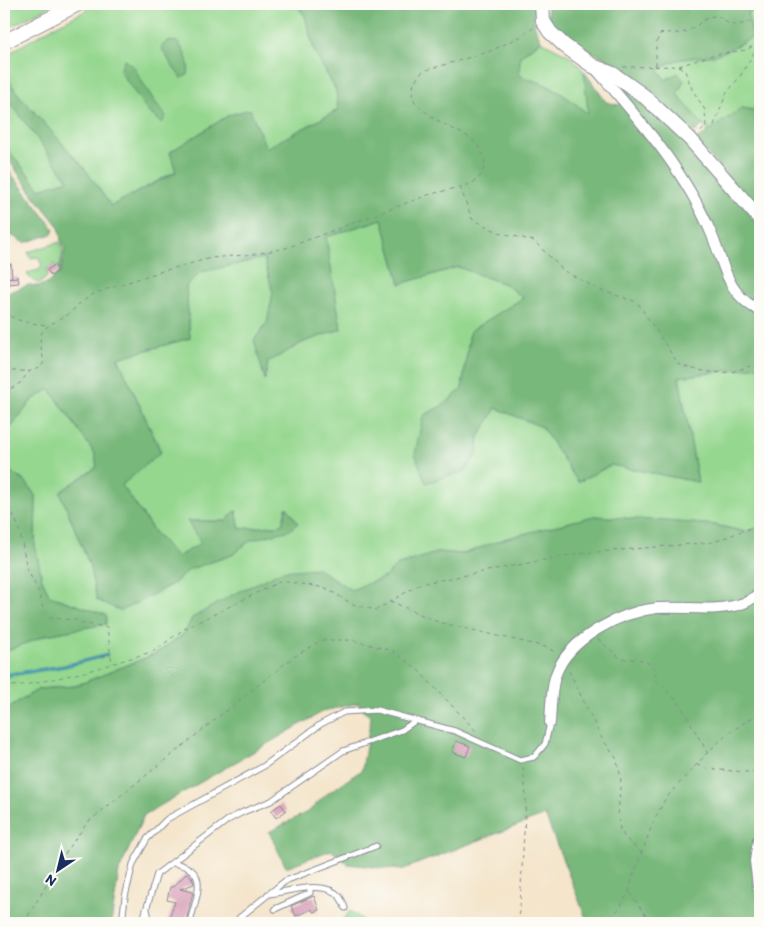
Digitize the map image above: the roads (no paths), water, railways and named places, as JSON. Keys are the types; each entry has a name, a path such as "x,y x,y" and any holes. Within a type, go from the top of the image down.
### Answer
{"street":[{"path":"4,42 78,4"},
{"path":"542,4 543,21 550,32 565,46 593,66 613,74 644,96 690,139 760,219"},
{"path":"593,66 662,149 697,201 712,234 722,268 734,290 760,312"},
{"path":"550,723 555,675 562,660 583,638 615,619 656,608 727,608 746,602 760,593"},
{"path":"760,841 757,861 760,886"}],"lane":[{"path":"122,923 125,897 133,864 147,838 167,819 264,766 321,724 344,712 377,710 455,731 520,760 534,757 545,744 550,723"},
{"path":"142,923 157,874 228,820 271,801 343,751 402,730 415,721"},
{"path":"236,923 239,918 285,880 376,846"},
{"path":"173,863 185,865 197,875 200,884 191,918 192,923"},
{"path":"268,894 310,888 327,889 339,896 345,908"},
{"path":"275,909 310,893 310,888"},
{"path":"147,906 150,923"}],"water":[{"path":"108,654 107,656 65,667 4,677 4,674 64,665"}]}
